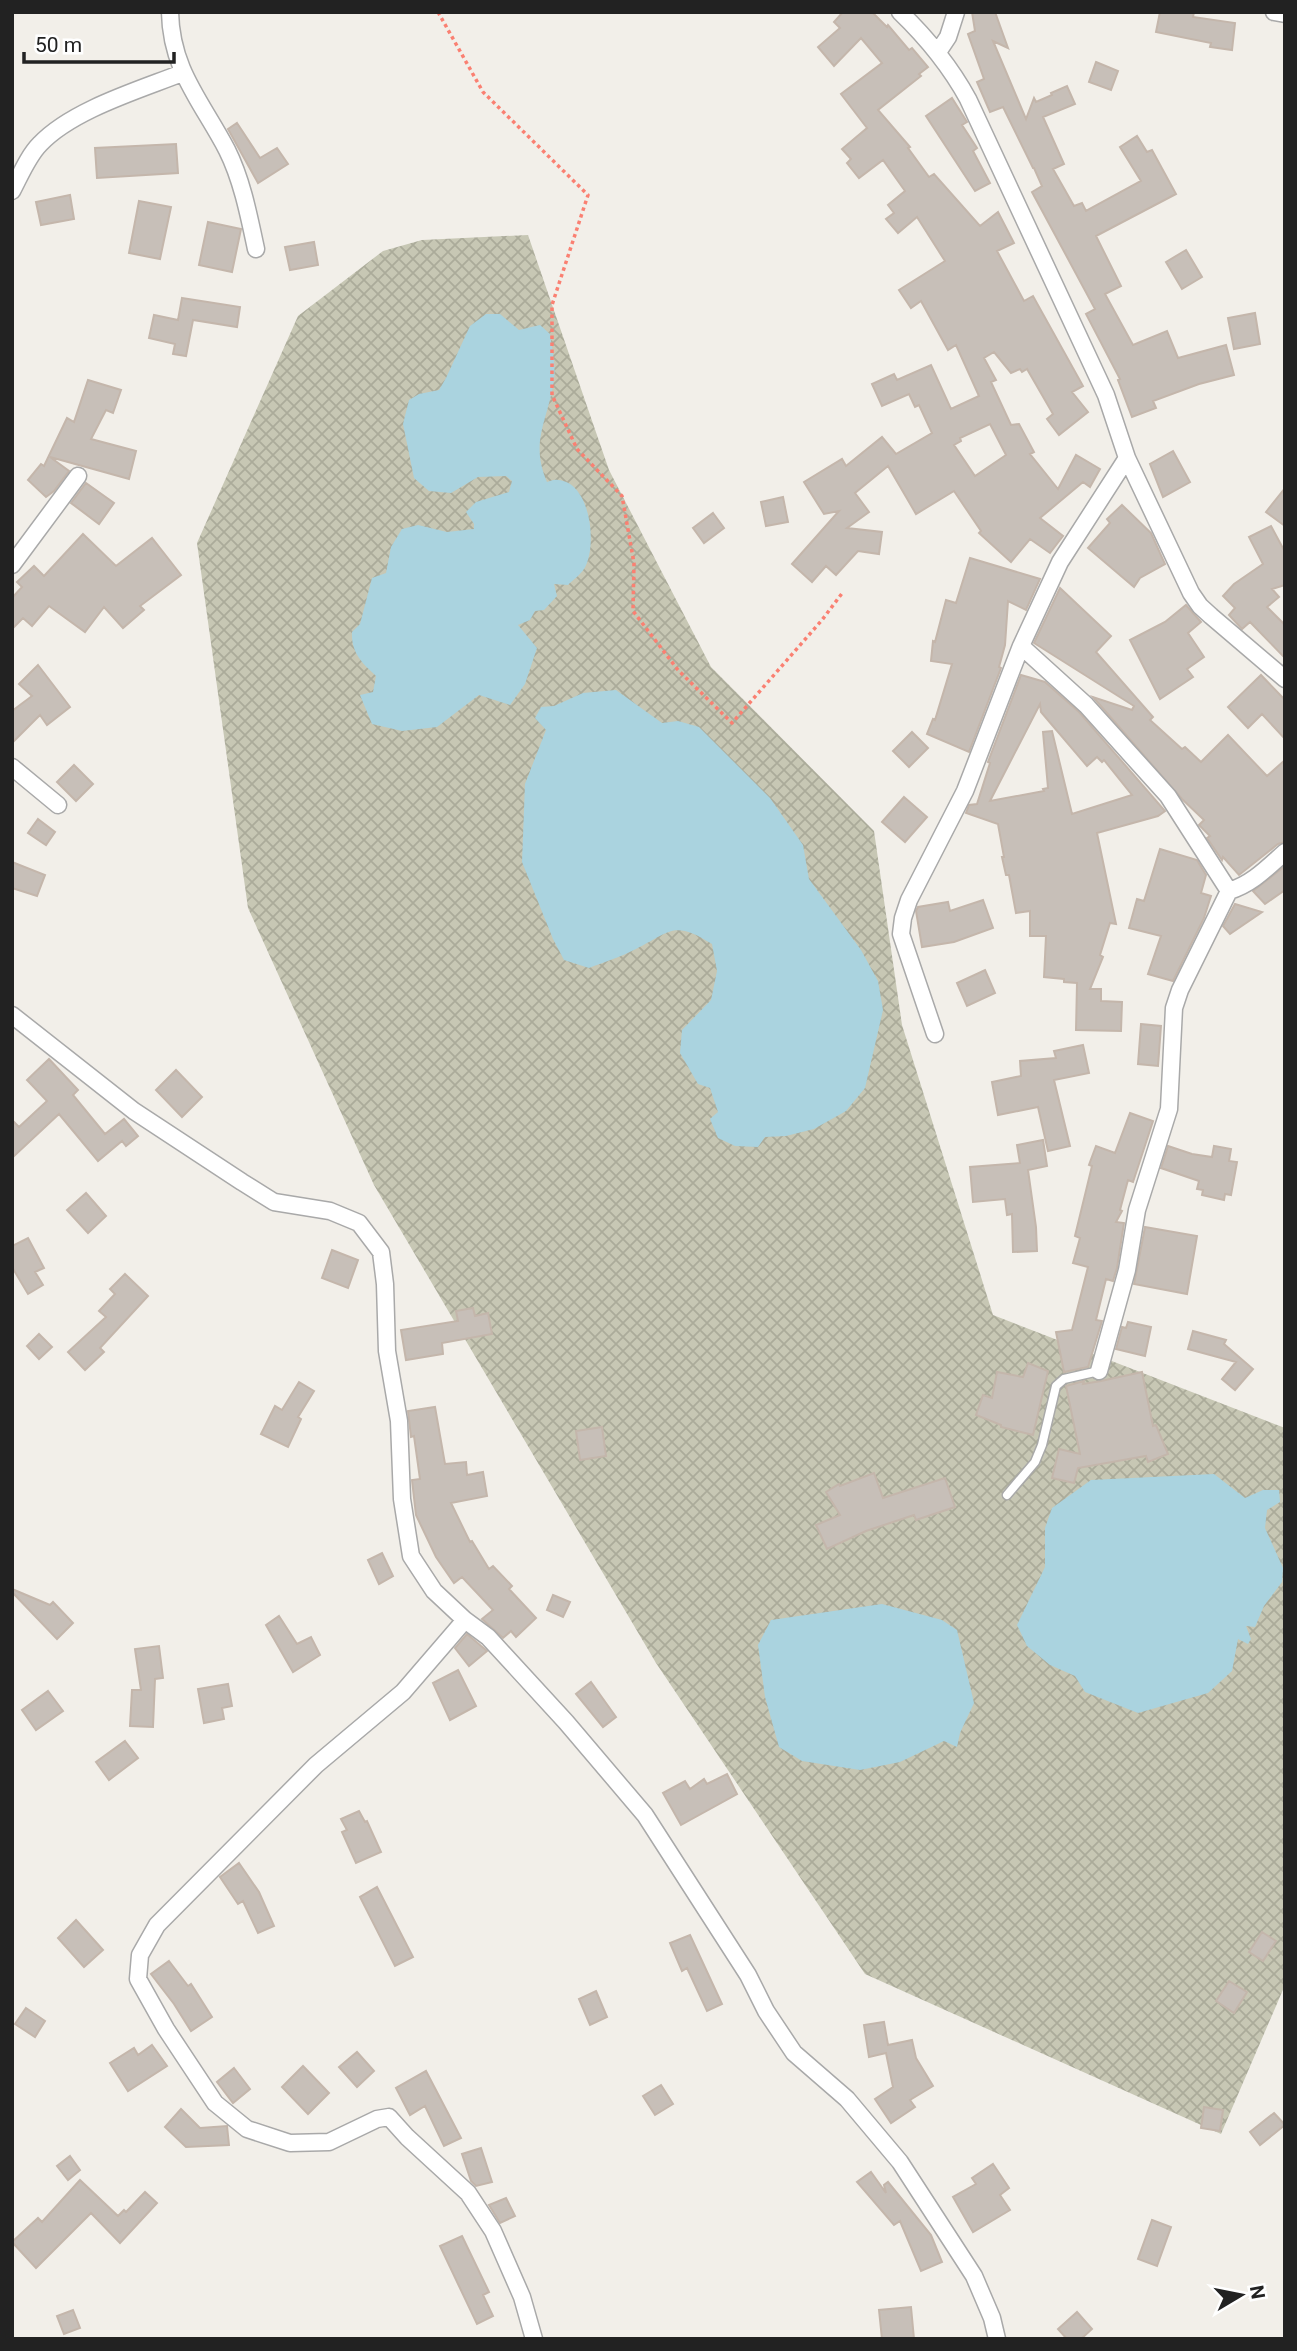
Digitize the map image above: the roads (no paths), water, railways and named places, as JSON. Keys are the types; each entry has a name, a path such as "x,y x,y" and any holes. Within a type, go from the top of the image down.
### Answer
{"street":[{"path":"170,12 176,58 228,153 248,212 256,249"},
{"path":"900,12 938,52 968,99 1101,383 1127,458 1191,593 1200,606 1285,679"},
{"path":"938,52 948,37 956,12"},
{"path":"1274,12 1285,14"},
{"path":"12,191 39,145 58,128 85,113 182,73"},
{"path":"935,1034 901,934 909,900 965,791 1021,646 1060,562 1127,458"},
{"path":"12,565 78,476"},
{"path":"1021,646 1086,705 1168,796 1229,891"},
{"path":"12,767 58,805"},
{"path":"1099,1371 1127,1270 1137,1210 1169,1109 1174,1008 1180,990 1229,891 1243,887 1261,875 1285,852"},
{"path":"12,1014 134,1111 242,1182 274,1202 330,1211 359,1223 381,1252 387,1351 399,1422 402,1499 411,1556 434,1591 488,1637 566,1722 645,1815 741,1964 766,2011 794,2053 846,2099 900,2162 974,2276 992,2318 997,2339"},
{"path":"465,1620 403,1692 316,1765 157,1925 140,1955 138,1979 166,2029 215,2103 247,2129 290,2143 329,2142 377,2119 389,2117 468,2193 493,2231 522,2297 534,2339"}],"lane":[{"path":"1007,1495 1035,1462 1042,1445 1056,1386 1064,1379 1099,1371"}],"water":[{"path":"486,314 500,314 519,330 540,325 550,334 554,374 540,442 542,467 547,482 557,480 569,483 584,503 591,532 588,559 582,571 568,585 554,584 557,596 544,610 535,611 530,620 518,625 537,648 525,684 510,705 479,695 437,727 402,731 372,724 360,695 373,692 376,676 355,652 352,632 360,624 372,578 386,573 391,547 402,529 418,525 447,532 474,529 474,524 466,512 476,502 509,492 512,481 506,476 478,477 451,493 429,491 414,478 403,424 409,400 419,394 439,390 470,326"},
{"path":"616,690 662,723 678,721 699,727 770,798 803,845 809,879 861,950 878,981 883,1010 865,1088 846,1111 814,1129 786,1136 765,1137 758,1147 735,1146 718,1138 710,1119 718,1112 710,1088 698,1084 680,1053 682,1030 711,1000 717,971 712,944 689,932 673,931 589,968 564,960 553,939 522,862 525,784 546,730 535,718 541,707 554,706 583,693"},
{"path":"1214,1474 1245,1498 1263,1490 1279,1490 1280,1502 1267,1510 1265,1528 1283,1568 1282,1582 1264,1606 1255,1627 1246,1626 1251,1639 1248,1644 1238,1639 1232,1671 1208,1693 1138,1713 1085,1692 1075,1676 1050,1665 1027,1646 1017,1625 1045,1567 1045,1528 1052,1508 1091,1480"},
{"path":"882,1604 942,1620 957,1630 974,1703 960,1733 957,1747 944,1741 900,1762 860,1770 802,1761 779,1747 765,1697 758,1645 771,1620"}]}
